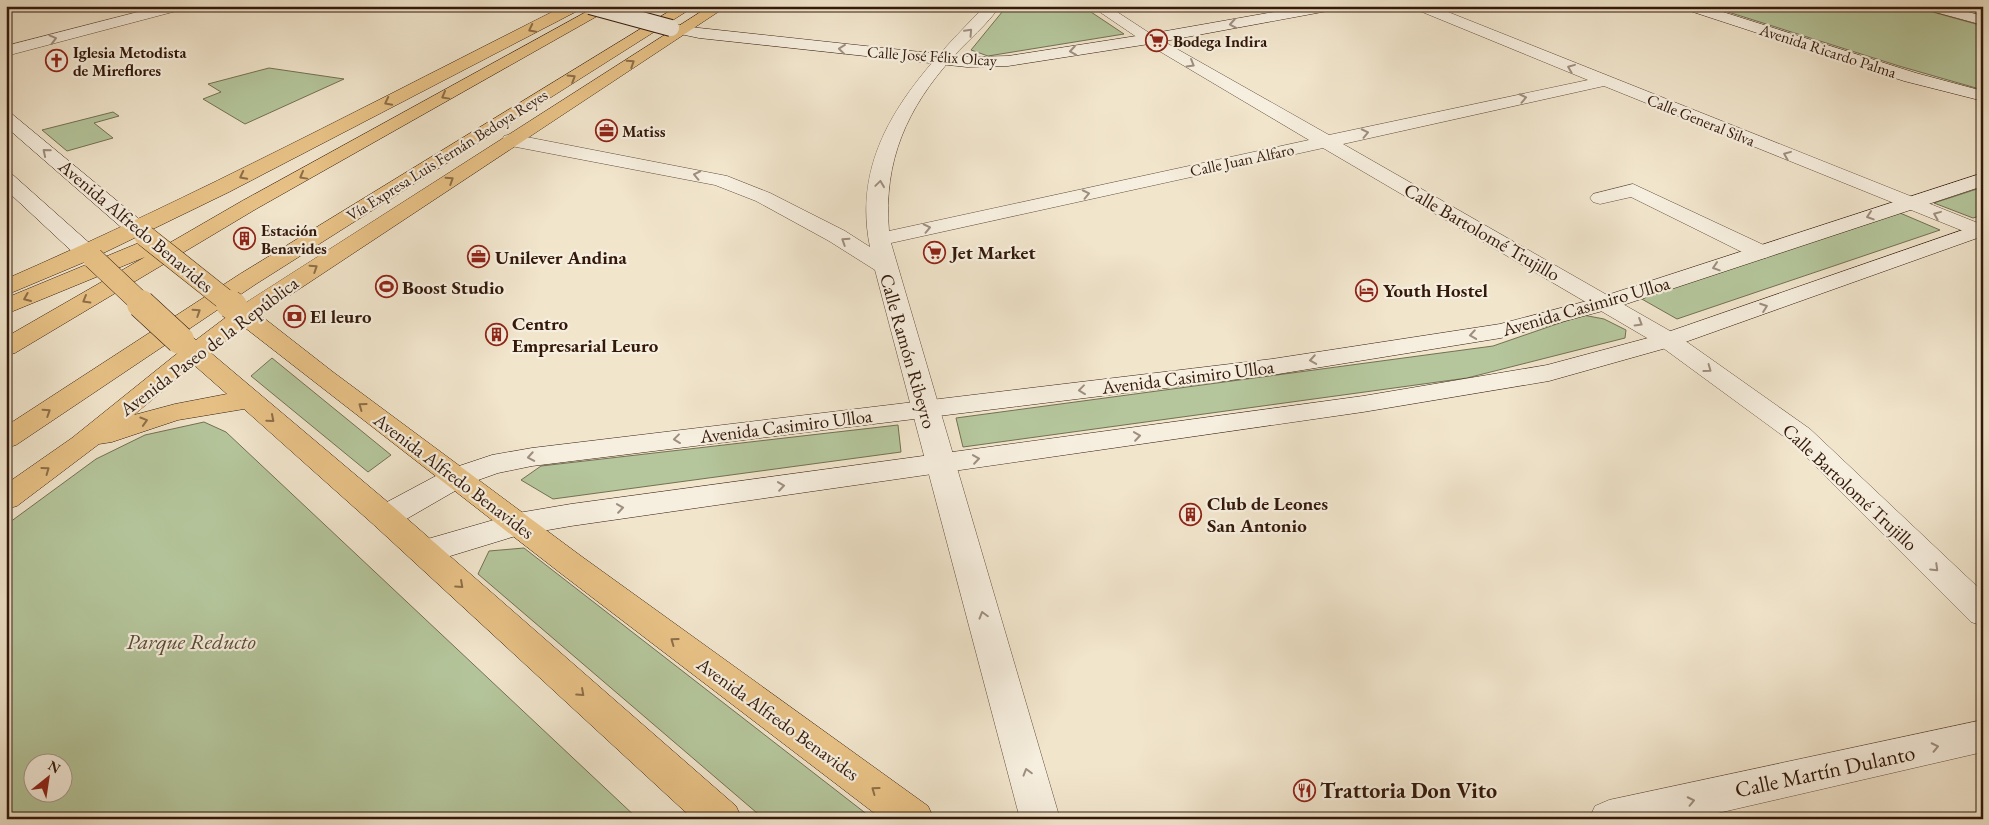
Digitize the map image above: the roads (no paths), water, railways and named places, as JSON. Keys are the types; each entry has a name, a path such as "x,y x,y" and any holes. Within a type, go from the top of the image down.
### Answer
{"main road":[{"path":"6,288 90,255 141,232 576,6"},
{"path":"6,348 250,205 608,6"},
{"name":"Vía Expresa Luis Fernán Bedoya Reyes","path":"8,438 248,279 688,6"},
{"name":"Avenida Paseo de la República","path":"6,499 82,444 188,346 238,310 510,140 676,29 720,6"},
{"path":"6,307 250,205"},
{"name":"Avenida Alfredo Benavides","path":"141,232 324,378 914,819"},
{"path":"90,255 188,346 385,517 722,819"},
{"path":"82,444 123,427 164,414 250,400"}],"street":[{"path":"6,51 179,6"},
{"name":"Calle José Félix Olcay","path":"590,6 676,29 967,62 1008,61 1149,40 1333,6"},
{"path":"883,253 878,230 878,194 884,157 907,105 943,60 993,6"},
{"name":"Calle Bartolomé Trujillo","path":"1098,6 1149,40 1668,340 1800,435 1981,617"},
{"name":"Calle General Silva","path":"1420,6 1908,204 1981,231"},
{"name":"Avenida Ricardo Palma","path":"1688,6 1983,103"},
{"path":"1929,6 1983,21"},
{"name":"Avenida Ricardo Palma","path":"1910,78 1983,96"},
{"name":"Calle Juan Alfaro","path":"883,253 1324,142 1604,81"},
{"name":"Avenida Alfredo Benavides","path":"6,118 141,232"},
{"name":"Calle Ramón Ribeyro","path":"510,140 720,180 763,196 837,236 883,253 1040,819"},
{"path":"6,179 90,255"},
{"name":"Avenida Casimiro Ulloa","path":"385,517 457,477 492,465 560,452 926,410 1272,367 1501,331 1606,303 1983,179"},
{"path":"1600,198 1657,182"},
{"path":"1633,190 1760,252"},
{"path":"424,552 518,524 571,514 1363,404 1539,374 1668,340 1981,231"},
{"name":"Calle Martín Dulanto","path":"1609,819 1983,736"}],"place":[{"name":"Bodega Indira","path":"1157,41"},
{"name":"Iglesia Metodista de Mireflores","path":"57,61"},
{"name":"Matiss","path":"606,131"},
{"name":"Estación Benavides","path":"245,239"},
{"name":"Jet Market","path":"935,252"},
{"name":"Unilever Andina","path":"479,257"},
{"name":"Boost Studio","path":"386,287"},
{"name":"Youth Hostel","path":"1367,290"},
{"name":"El leuro","path":"294,316"},
{"name":"Centro Empresarial Leuro","path":"496,334"},
{"name":"Club de Leones San Antonio","path":"1191,514"},
{"name":"Trattoria Don Vito","path":"1304,790"}],"park label":[{"name":"Parque Reducto","path":"191,641"}]}
